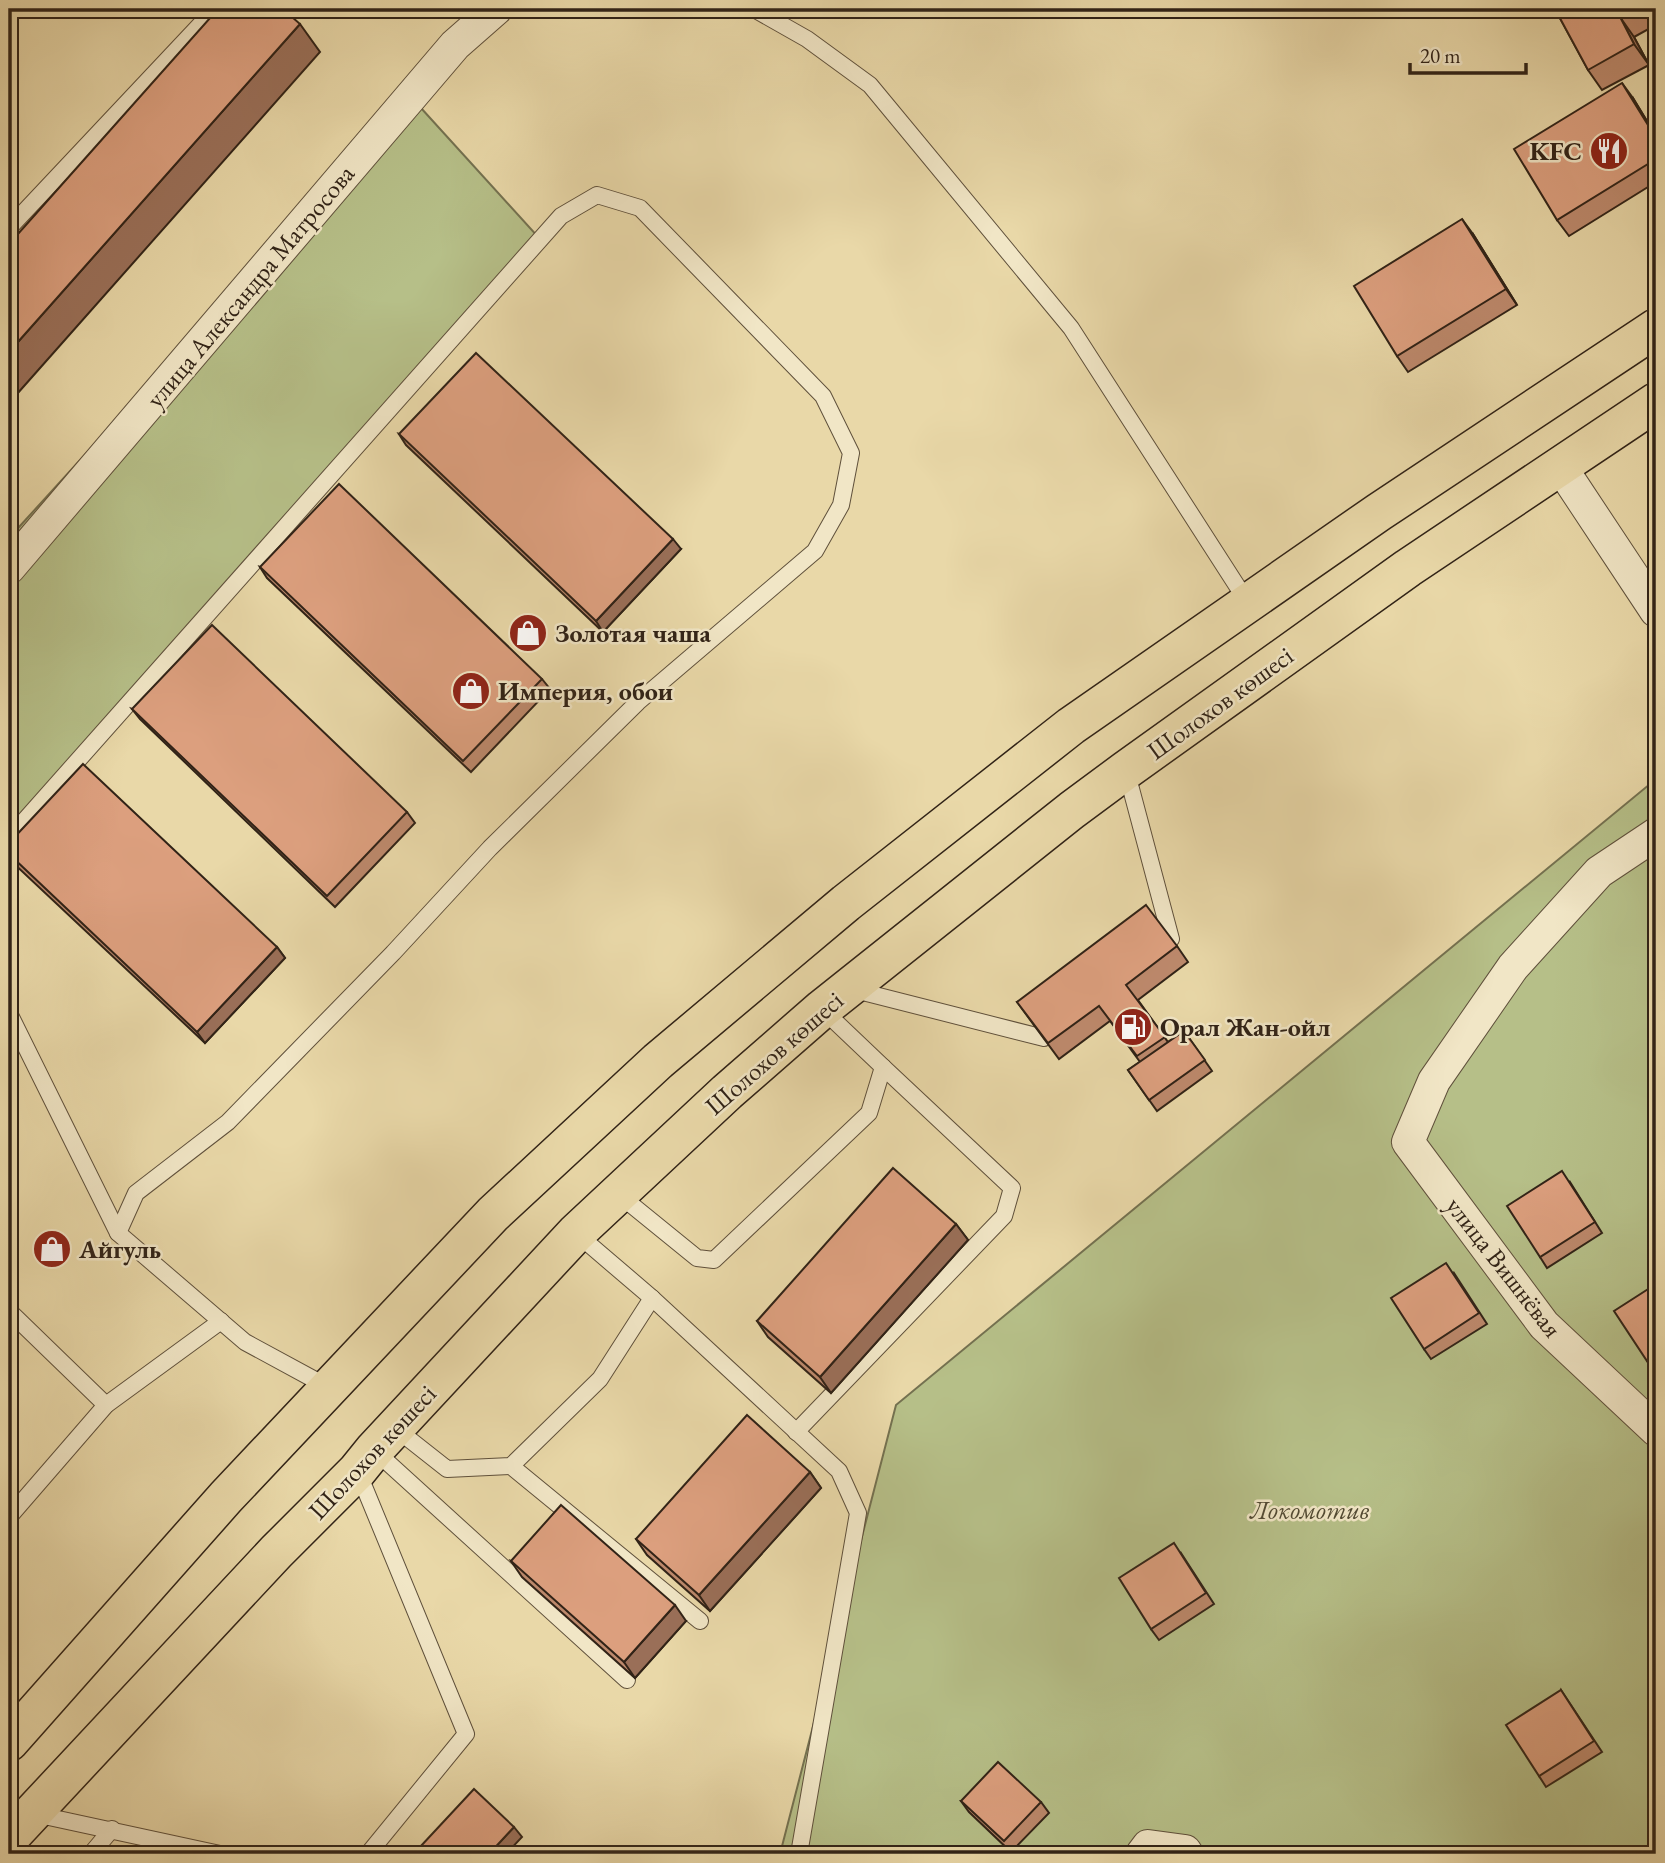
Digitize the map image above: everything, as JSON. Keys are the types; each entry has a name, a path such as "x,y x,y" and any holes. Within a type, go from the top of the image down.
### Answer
{"highway":[{"path":"9,1742 226,1497 331,1389 493,1214 658,1061 846,902 1070,726 1379,512 1656,328"},
{"name":"Шолохов көшесі","path":"21,1826 576,1233 835,999 1126,770 1408,568 1656,402"}],"street":[{"name":"улица Александра Матросова","path":"9,568 454,45 496,9"},
{"path":"1560,466 1656,611"},
{"name":"улица Вишнёвая","path":"1656,834 1599,872 1513,967 1434,1081 1408,1142 1544,1325 1656,1430"},
{"path":"1142,1854 1148,1846 1185,1851 1188,1854"}],"lane":[{"path":"9,228 215,9"},
{"path":"754,9 807,38 870,85 1071,328 1248,603"},
{"path":"9,838 561,216 597,195 640,208 822,396 851,453 841,505 816,551 628,711 490,848 393,953 228,1122 136,1193 118,1233"},
{"path":"1126,770 1171,939"},
{"path":"835,999 1044,1038"},
{"path":"796,1432 1004,1216 1012,1188 883,1067 835,999"},
{"path":"9,1013 118,1233 245,1342 331,1389"},
{"path":"618,1193 697,1258 714,1259 869,1113 883,1067"},
{"path":"576,1233 652,1298 839,1471 858,1513 799,1854"},
{"path":"375,1450 447,1469 511,1466 600,1379 652,1298"},
{"path":"9,1311 106,1405"},
{"path":"9,1517 106,1405 221,1321"},
{"path":"375,1450 627,1680"},
{"path":"368,1854 466,1734 375,1450"},
{"path":"511,1466 700,1621"},
{"path":"21,1826 111,1829 219,1854"},
{"path":"91,1854 111,1829"}],"green space":[{"path":"411,97 540,239 9,847 9,538"},
{"name":"Локомотив","path":"1656,779 1656,1854 780,1854 896,1405"}],"building":[{"path":"218,9 283,9 300,24 9,352 9,244"},
{"path":"1555,9 1634,9 1620,17 1634,44 1588,70"},
{"path":"1622,83 1656,138 1656,159 1557,220 1514,149"},
{"path":"1462,219 1506,289 1397,356 1354,286"},
{"path":"476,353 673,539 596,621 399,434"},
{"path":"339,484 542,679 463,761 260,567"},
{"path":"212,625 407,812 327,896 132,709"},
{"path":"83,764 277,947 197,1032 9,854 9,843"},
{"path":"1146,905 1177,946 1126,985 1165,1037 1137,1056 1099,1006 1048,1043 1017,1002"},
{"path":"1184,1031 1205,1060 1149,1100 1128,1070"},
{"path":"893,1168 956,1224 820,1377 757,1321"},
{"path":"1562,1171 1595,1222 1540,1257 1507,1206"},
{"path":"1446,1263 1479,1313 1424,1349 1391,1298"},
{"path":"1656,1284 1656,1355 1647,1361 1614,1311"},
{"path":"747,1415 810,1472 699,1595 636,1539"},
{"path":"561,1505 675,1605 624,1662 511,1561"},
{"path":"1174,1543 1206,1593 1151,1629 1119,1578"},
{"path":"1561,1690 1594,1741 1539,1776 1506,1725"},
{"path":"998,1762 1041,1802 1004,1841 961,1801"},
{"path":"474,1789 514,1827 489,1854 428,1854 420,1847"}],"place":[{"name":"KFC","path":"1609,151"},
{"name":"Золотая чаша","path":"528,633"},
{"name":"Империя, обои","path":"471,691"},
{"name":"Орал Жан-ойл","path":"1133,1027"},
{"name":"Айгуль","path":"52,1249"}]}
